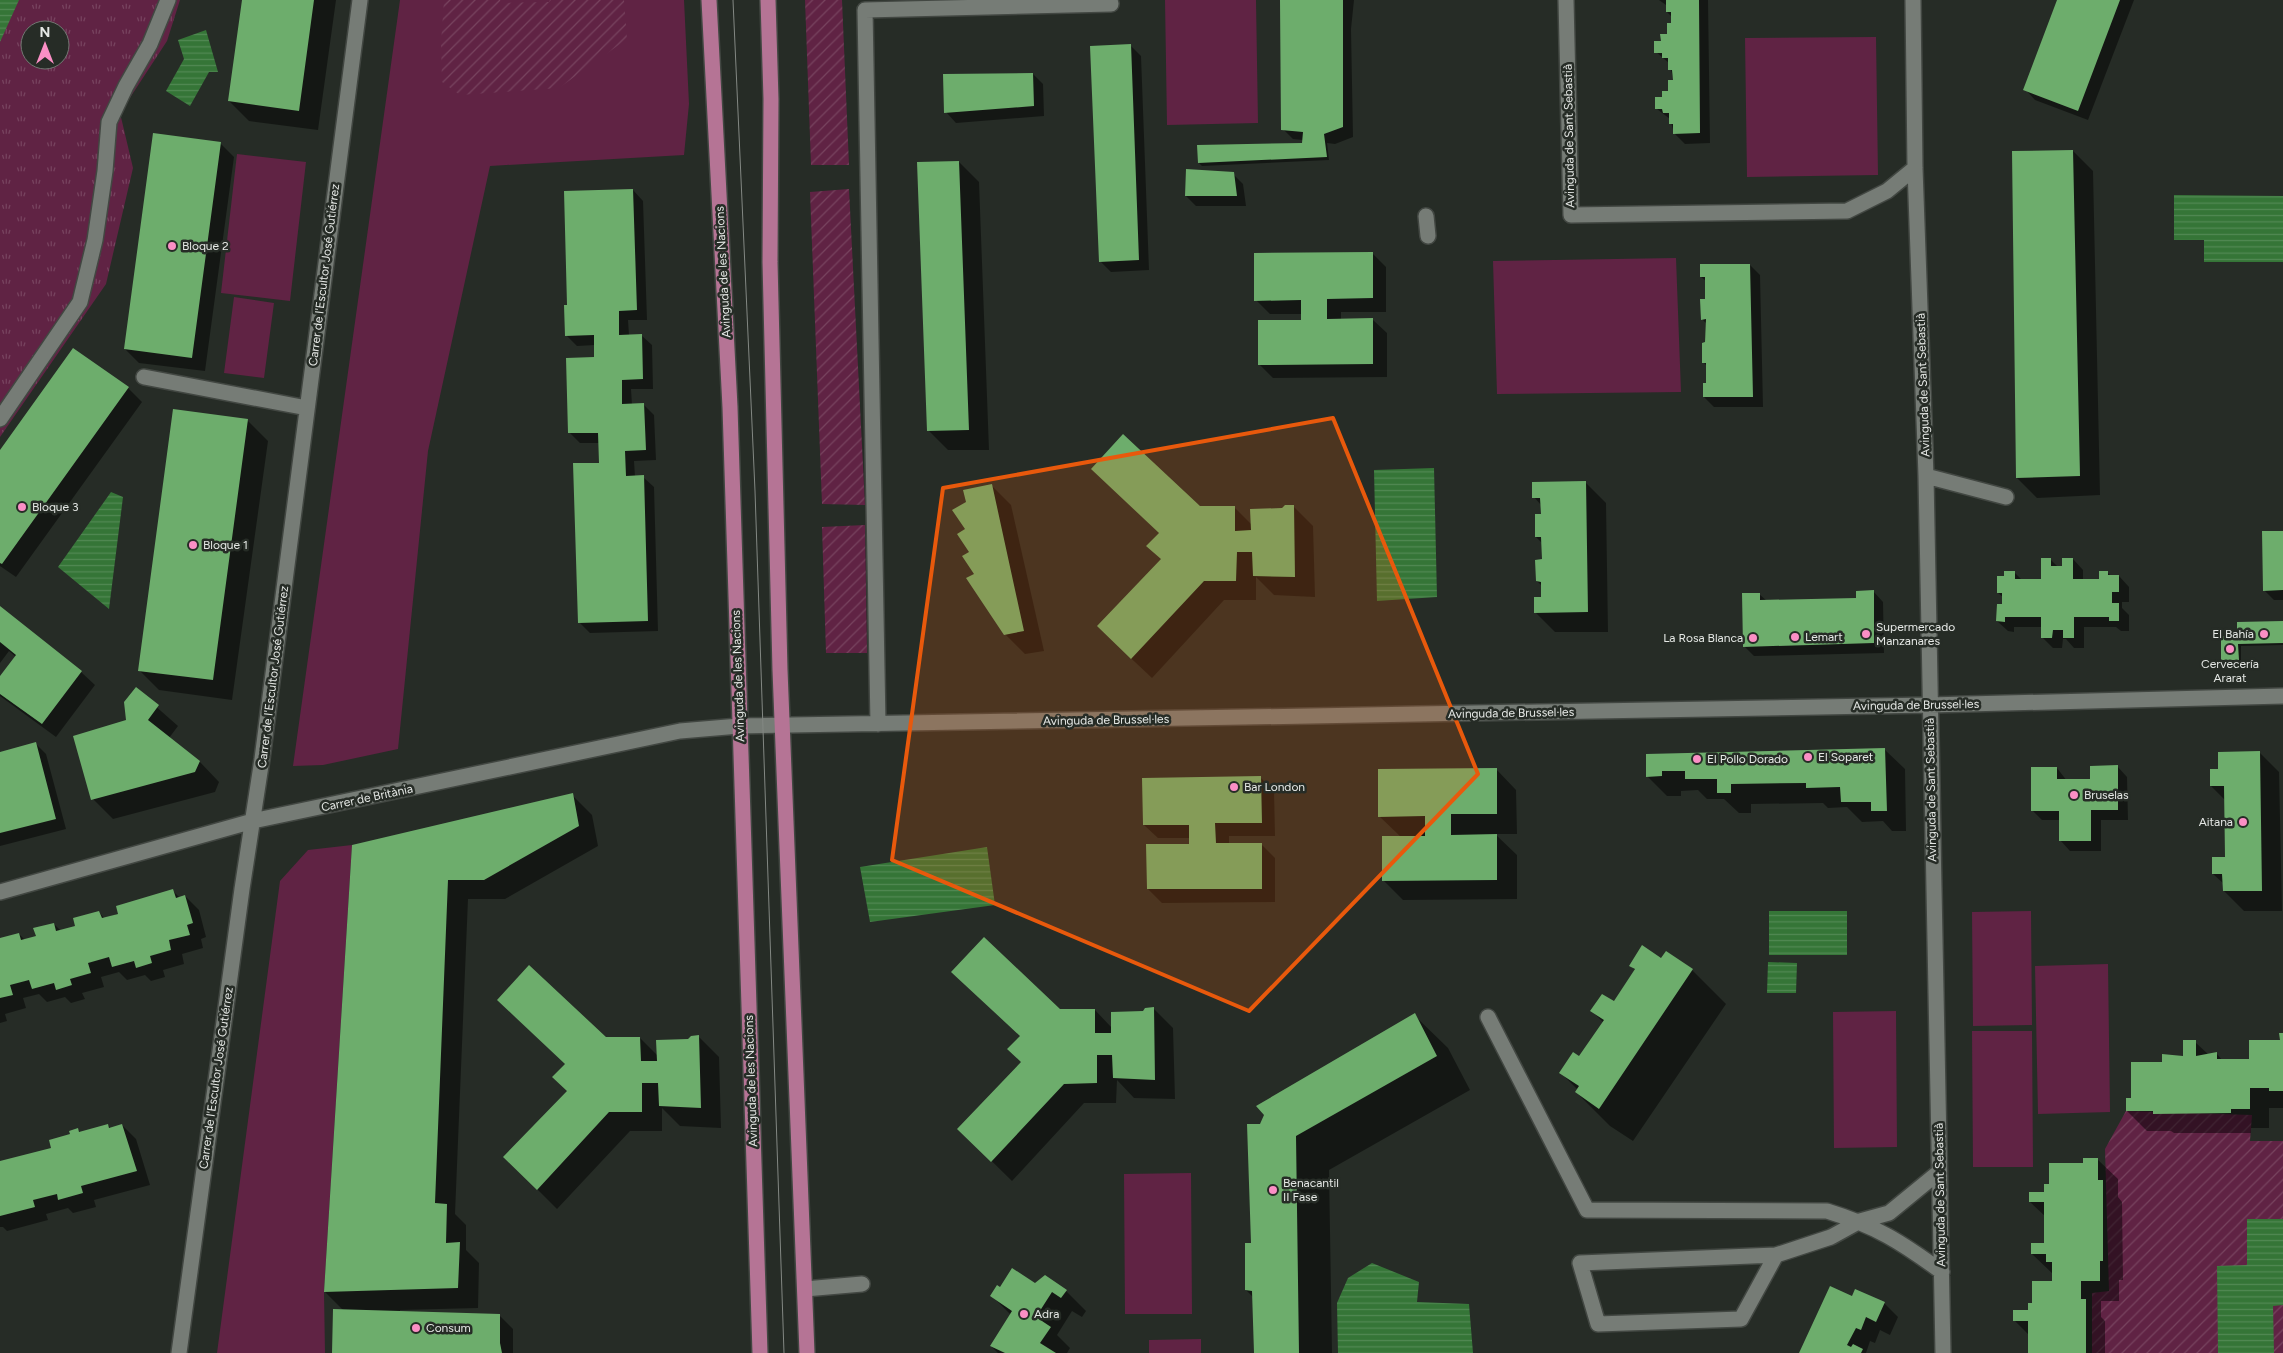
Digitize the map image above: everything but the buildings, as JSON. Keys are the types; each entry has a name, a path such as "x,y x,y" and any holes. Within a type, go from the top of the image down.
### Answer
{"main road":[{"name":"Avinguda de les Nacions","path":"709,0 730,407 760,1353"},
{"path":"768,0 771,99 770,262 782,726 807,1353"}],"street":[{"path":"0,419 80,302 95,240 105,171 109,122 126,86 150,44 168,0"},
{"name":"Carrer de l'Escultor José Gutiérrez","path":"179,1353 253,821 360,0"},
{"path":"878,724 865,10 1110,4 1110,0"},
{"name":"Avinguda de Sant Sebastià","path":"1566,0 1571,215 1847,211 1887,191 1915,168"},
{"name":"Avinguda de Sant Sebastià","path":"1913,0 1915,168 1926,476 1943,1353"},
{"path":"1426,216 1428,236"},
{"path":"144,377 308,408"},
{"path":"1926,476 2006,497"},
{"name":"Avinguda de Brussel·les","path":"739,726 1930,705 2283,696"},
{"name":"Carrer de Britània","path":"0,892 253,821 680,731 739,726"},
{"path":"1488,1017 1587,1210 1827,1211 1860,1221 1900,1241 1942,1272"},
{"path":"1776,1255 1741,1319 1598,1324 1580,1263 1776,1255 1831,1237 1860,1221 1889,1213 1939,1172"},
{"path":"804,1289 862,1284"}],"highlighted area":[{"path":"1333,418 1478,774 1249,1011 892,860 943,488"}],"green space":[{"path":"0,0 180,0 167,41 120,113 133,168 106,284 0,437"},
{"path":"400,0 684,0 689,104 684,155 490,166 428,451 398,749 323,765 293,766"},
{"path":"444,0 500,0 502,3 549,2 550,0 624,0 627,39 559,88 460,95 442,82 441,43"},
{"path":"805,0 842,0 849,165 811,165"},
{"path":"1165,0 1256,0 1258,123 1167,125"},
{"path":"1876,37 1878,175 1747,177 1745,38"},
{"path":"237,154 306,162 290,301 221,293"},
{"path":"849,189 865,505 822,504 810,192"},
{"path":"1676,258 1681,392 1497,394 1493,261"},
{"path":"234,297 274,303 264,378 224,373"},
{"path":"865,525 867,653 826,653 822,527"},
{"path":"352,845 324,1292 325,1353 217,1353 280,881 308,850"},
{"path":"2031,911 2032,1025 1973,1026 1972,912"},
{"path":"2108,964 2110,1112 2038,1114 2035,966"},
{"path":"1896,1011 1897,1147 1834,1148 1833,1012"},
{"path":"1972,1031 2032,1031 2033,1167 1973,1167"},
{"path":"2126,1111 2252,1115 2250,1141 2283,1141 2283,1353 2092,1353 2092,1293 2109,1291 2105,1149"},
{"path":"1191,1173 1192,1314 1125,1314 1124,1174"},
{"path":"1201,1339 1201,1353 1149,1353 1149,1340"}],"shaded area":[{"path":"0,0 19,0 0,42"},
{"path":"206,30 218,72 209,72 190,106 166,91 184,59 178,40"},
{"path":"2174,195 2283,196 2283,262 2204,262 2204,240 2174,240"},
{"path":"1434,468 1437,597 1377,601 1374,470"},
{"path":"111,492 123,497 109,609 58,567"},
{"path":"987,847 995,905 870,922 860,867"},
{"path":"1769,911 1847,911 1847,955 1769,955"},
{"path":"1768,962 1797,963 1796,993 1767,993"},
{"path":"2247,1219 2283,1219 2283,1305 2273,1306 2274,1353 2218,1353 2217,1266 2247,1265"},
{"path":"1372,1263 1419,1282 1417,1302 1469,1304 1473,1353 1338,1353 1337,1303 1348,1278"}],"tram line":[{"path":"733,0 755,491 784,1353"}],"place":[{"name":"Bloque 2","path":"172,246"},
{"name":"Bloque 3","path":"22,507"},
{"name":"Bloque 1","path":"193,545"},
{"name":"Supermercado Manzanares","path":"1866,634"},
{"name":"El Bahía","path":"2264,634"},
{"name":"Lemart","path":"1795,637"},
{"name":"La Rosa Blanca","path":"1753,638"},
{"name":"Cervecería Ararat","path":"2230,649"},
{"name":"El Soparet","path":"1808,757"},
{"name":"El Pollo Dorado","path":"1697,759"},
{"name":"Bar London","path":"1234,787"},
{"name":"Bruselas","path":"2074,795"},
{"name":"Aitana","path":"2243,822"},
{"name":"Benacantil II Fase","path":"1273,1190"},
{"name":"Adra","path":"1024,1314"},
{"name":"Consum","path":"416,1328"}]}
